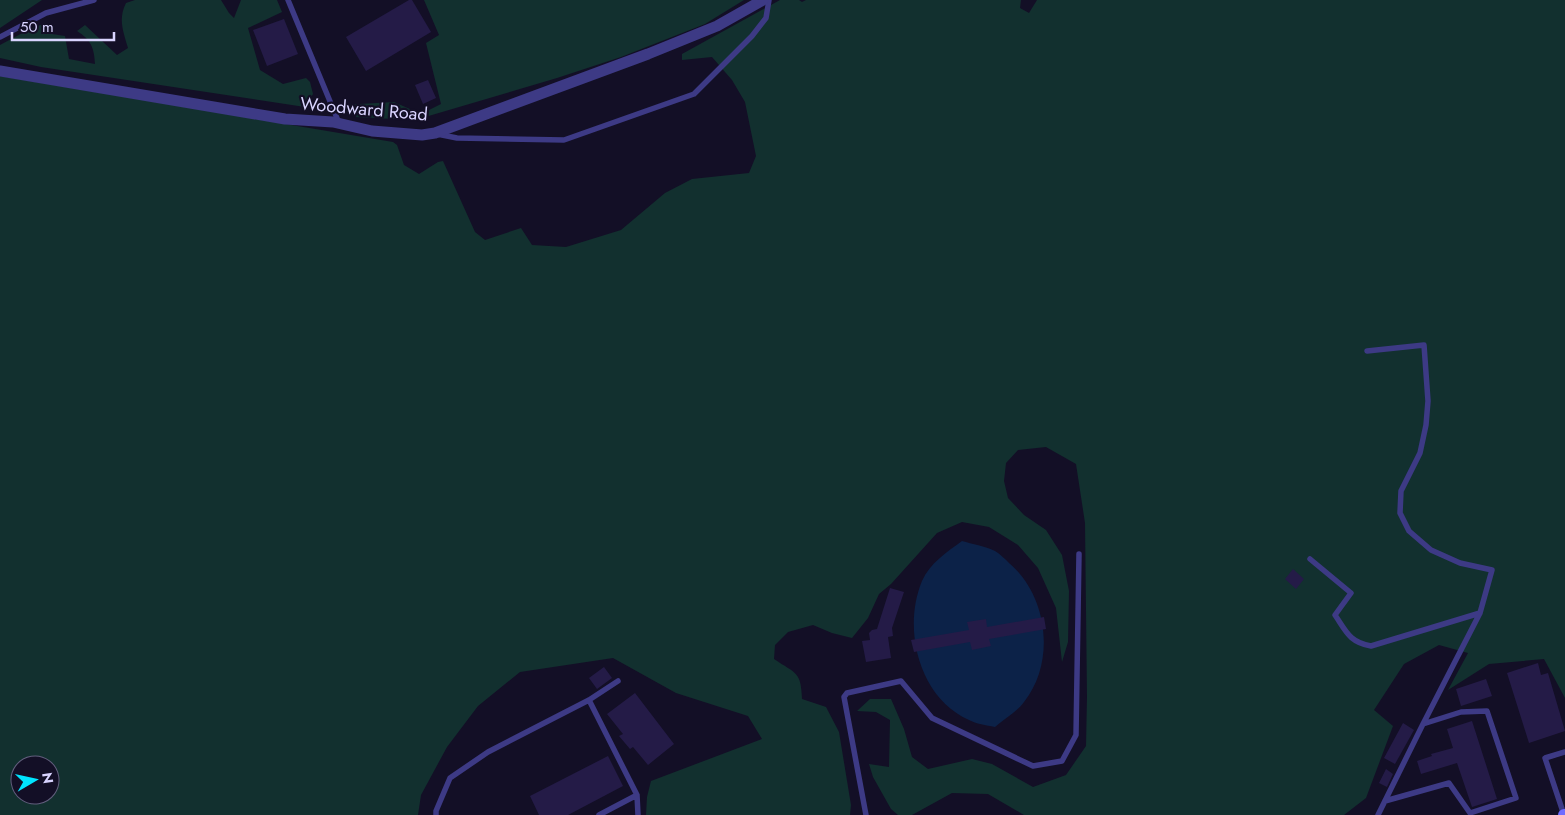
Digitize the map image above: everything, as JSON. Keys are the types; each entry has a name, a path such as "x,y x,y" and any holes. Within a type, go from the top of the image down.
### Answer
{"street":[{"name":"Woodward Road","path":"0,71 285,120 339,124 372,131 422,135 435,133 648,54 717,26 763,0"}],"lane":[{"path":"0,37 46,13 94,0"},
{"path":"288,0 339,124"},
{"path":"435,133 457,138 564,140 694,94 752,36 766,18 769,0"},
{"path":"1367,351 1424,345 1428,401 1426,425 1420,453 1401,491 1400,513 1409,531 1431,550 1460,563 1492,570 1480,614 1378,815"},
{"path":"866,815 844,697 847,693 901,681 932,718 1033,766 1062,761 1076,735 1079,554"},
{"path":"1310,559 1351,593 1335,615 1351,638 1359,644 1370,646 1480,614"},
{"path":"436,815 450,778 488,752 589,700 618,681"},
{"path":"589,700 637,795 638,815"},
{"path":"1385,801 1449,782 1470,813 1516,798 1487,710 1461,712 1423,724"},
{"path":"1565,752 1545,758 1565,815"},
{"path":"599,815 637,795"}],"green space":[{"path":"0,0 42,0 0,28"},
{"path":"135,0 221,0 234,18 241,0 277,0 282,12 248,28 260,70 283,84 306,78 310,82 313,94 305,107 41,67 0,58 0,45 43,24 52,34 65,36 69,59 95,64 91,44 77,31 85,25 117,55 128,48 122,25 122,14 126,3"},
{"path":"424,0 744,0 705,24 621,57 557,78 415,120 354,117 342,105 394,102 421,114 441,104 426,43 439,35"},
{"path":"780,0 799,0 802,2 806,0 1021,0 1020,8 1029,13 1037,0 1565,0 1565,698 1544,659 1489,664 1448,690 1468,653 1439,645 1404,664 1374,710 1393,726 1366,798 1344,815 1024,815 988,794 952,793 912,815 898,815 891,809 873,777 869,764 889,767 890,720 876,712 857,711 870,699 891,699 904,729 912,757 928,769 972,759 992,764 1033,787 1066,775 1086,746 1085,523 1076,464 1046,447 1018,450 1006,463 1004,481 1008,498 1024,515 1046,530 1062,555 1069,591 1068,642 1062,662 1056,608 1038,568 1018,545 989,527 962,522 937,533 891,584 879,594 868,618 852,638 832,633 813,625 788,632 775,645 774,659 799,678 802,699 826,707 839,732 851,805 850,815 646,815 647,797 651,781 762,739 748,716 676,693 613,658 520,672 478,706 447,747 421,795 418,815 0,815 0,76 393,142 397,145 404,165 419,174 438,162 443,161 475,232 485,240 521,228 532,245 566,247 621,230 665,193 692,179 749,173 756,156 745,102 732,80 712,57 682,60 682,54"}],"water":[{"path":"962,541 995,551 1022,577 1032,593 1039,611 1043,630 1044,649 1041,668 1034,686 1021,706 995,727 969,720 952,710 938,696 927,679 919,660 915,640 916,600 922,581 934,563"}],"building":[{"path":"412,0 431,32 366,71 346,37"},
{"path":"284,19 298,54 267,66 253,30"},
{"path":"428,80 436,98 423,104 415,85"},
{"path":"1293,569 1304,579 1296,589 1285,579"},
{"path":"890,588 904,592 892,628 893,636 888,637 891,658 866,662 862,641 870,640 869,633 877,629"},
{"path":"1044,617 1046,629 989,639 991,646 972,650 970,642 914,652 911,640 969,630 967,622 986,619 987,627"},
{"path":"1538,663 1541,675 1548,673 1565,731 1529,743 1507,673"},
{"path":"604,667 612,678 597,689 589,678"},
{"path":"1486,679 1492,696 1461,706 1456,689"},
{"path":"635,693 674,744 648,765 633,747 630,749 619,736 623,734 607,714"},
{"path":"1472,721 1497,799 1472,807 1457,763 1421,774 1417,761 1432,756 1431,754 1453,748 1447,729"},
{"path":"1403,723 1414,730 1395,764 1384,758"},
{"path":"608,756 623,786 568,815 539,815 530,796"},
{"path":"1386,769 1393,774 1387,787 1379,783"}]}
